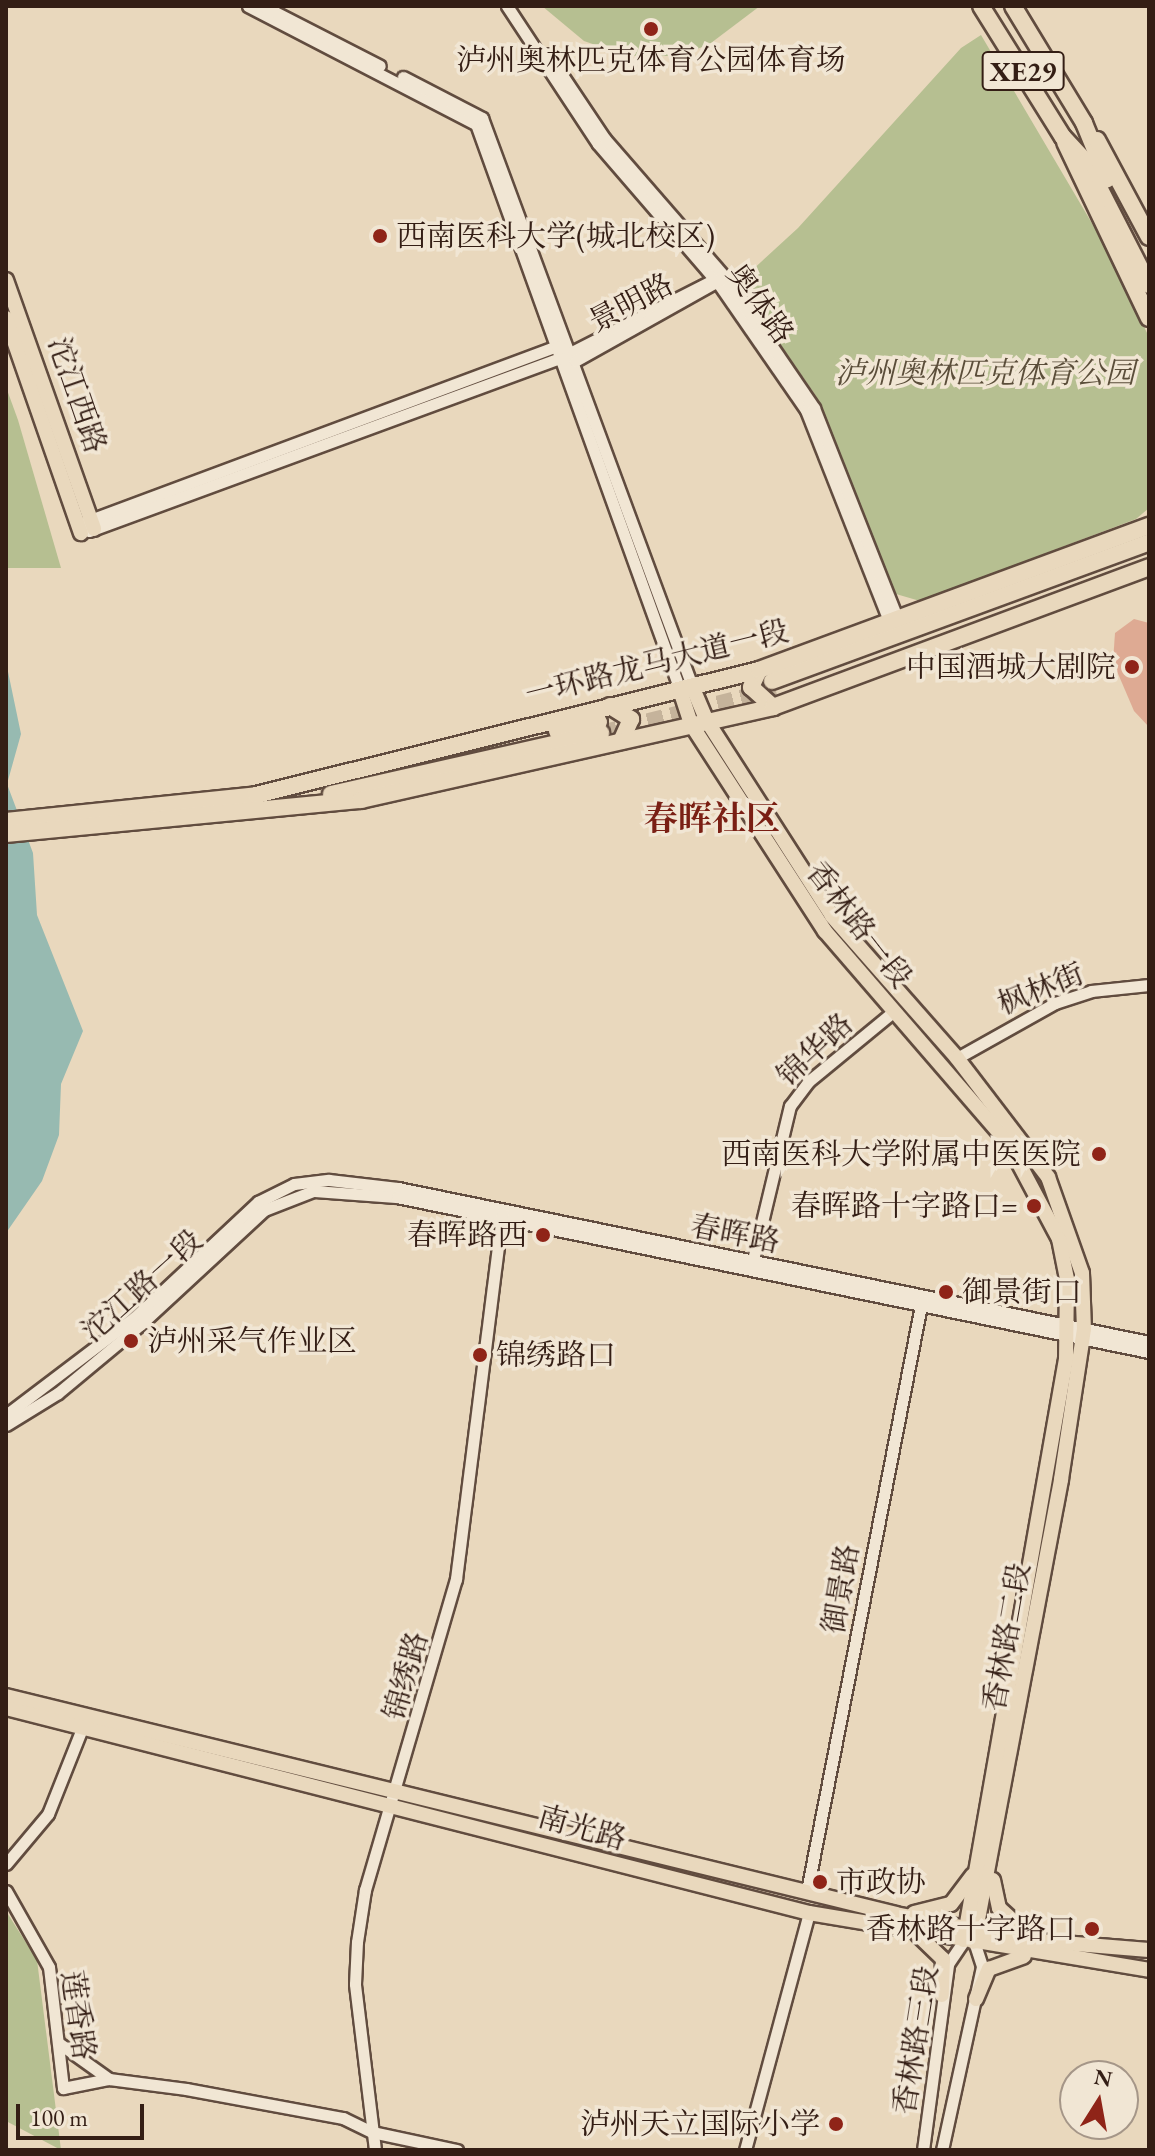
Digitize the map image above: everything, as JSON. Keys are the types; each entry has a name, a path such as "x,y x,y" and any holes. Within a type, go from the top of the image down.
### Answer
{"highway":[{"name":"XE29","path":"981,6 1063,137 1086,162 1149,285"},
{"name":"XE29","path":"1020,10 1084,123 1149,263"},
{"path":"1084,123 1112,161 1149,237"},
{"path":"1063,137 1149,318"},
{"path":"1141,529 1149,517"},
{"name":"一环路龙马大道一段","path":"255,802 610,706 686,688 769,680 894,621 1141,529"},
{"path":"773,707 751,687 1149,542"},
{"path":"769,680 1148,563"},
{"name":"一环路龙马大道一段","path":"167,814 255,802 361,800 773,707 1148,563"},
{"path":"610,706 631,719 621,741"},
{"path":"255,802 600,727"},
{"path":"6,821 167,814"},
{"path":"6,834 167,814"}],"main road":[{"name":"沱江西路","path":"6,280 86,526"},
{"name":"沱江西路","path":"6,318 86,526"},
{"name":"香林路一段","path":"686,688 699,723 825,931 1029,1174 1059,1239 1076,1333"},
{"name":"香林路一段","path":"699,723 832,916 957,1058 1058,1195 1082,1273 1076,1333"},
{"name":"香林路二段","path":"971,1935 1076,1333"},
{"name":"南光路","path":"6,1696 85,1722 809,1913 897,1921 1149,1970"},
{"name":"南光路","path":"6,1708 85,1722"},
{"name":"南光路","path":"394,1802 807,1891 897,1921"},
{"path":"897,1921 951,1904 985,1866 1006,1917 1023,1933 1047,1948"},
{"path":"897,1921 938,1950 945,1970 942,1995"},
{"name":"南光路","path":"1047,1948 1149,1950"},
{"path":"976,1999 998,1963 1047,1948"}],"street":[{"path":"248,6 471,119 557,346"},
{"name":"香林路一段","path":"263,6 476,111 686,688"},
{"name":"奥体路","path":"507,6 598,144 718,279"},
{"name":"奥体路","path":"516,6 605,139 718,279 824,424 894,621"},
{"name":"景明路","path":"86,526 568,357 718,279"},
{"name":"景明路","path":"86,526 557,346 568,357"},
{"name":"枫林街","path":"957,1058 1055,1003 1091,991 1149,985"},
{"name":"锦华路","path":"753,1267 790,1106 809,1081 895,1014"},
{"name":"春晖路","path":"312,1186 371,1184 502,1215 1076,1333 1149,1352"},
{"name":"沱江路一段","path":"6,1415 134,1318 258,1202 312,1186"},
{"name":"沱江路一段","path":"6,1425 58,1393 140,1325 264,1210 312,1186"},
{"name":"锦绣路","path":"375,2150 355,1984 357,1942 365,1890 394,1802 456,1579 502,1215"},
{"name":"御景路","path":"807,1891 922,1300"},
{"name":"春晖路","path":"1076,1333 1149,1342"},
{"path":"6,1864 48,1814 85,1722"},
{"name":"莲香路","path":"6,1891 42,1946 60,2044 63,2088 109,2079 343,2118 372,2132 457,2150"},
{"path":"745,2150 809,1913"},
{"name":"香林路三段","path":"923,2150 948,1964 971,1935"},
{"name":"香林路三段","path":"942,2150 982,1966 971,1935"},
{"path":"60,2044 109,2079"}],"green space":[{"name":"泸州奥林匹克体育公园体育场","path":"542,6 760,6 707,46 669,56 627,56 584,41"},
{"name":"泸州奥林匹克体育公园","path":"981,35 1103,242 1149,337 1149,508 1136,519 920,601 896,594 816,396 738,283 798,228 961,48"},
{"path":"6,387 18,420 61,568 6,568"},
{"path":"6,1911 37,1960 61,2150 6,2121"}],"water":[{"path":"6,662 21,734 7,784 33,853 37,915 83,1031 61,1084 59,1135 42,1181 6,1233"}],"building":[{"name":"中国酒城大剧院","path":"1134,619 1149,623 1149,727 1134,711 1113,662 1115,633"}],"tunnel":[{"path":"601,733 776,689"}],"place":[{"name":"泸州奥林匹克体育公园体育场","path":"651,29"},
{"name":"西南医科大学(城北校区)","path":"380,236"},
{"name":"中国酒城大剧院","path":"1132,667"},
{"name":"西南医科大学附属中医医院","path":"1099,1154"},
{"name":"春晖路十字路口=","path":"1034,1206"},
{"name":"春晖路西","path":"543,1235"},
{"name":"御景街口","path":"946,1292"},
{"name":"泸州采气作业区","path":"131,1341"},
{"name":"锦绣路口","path":"480,1355"},
{"name":"市政协","path":"820,1882"},
{"name":"香林路十字路口","path":"1092,1929"},
{"name":"泸州天立国际小学","path":"836,2124"}],"district":[{"name":"春晖社区","path":"712,819"}]}
